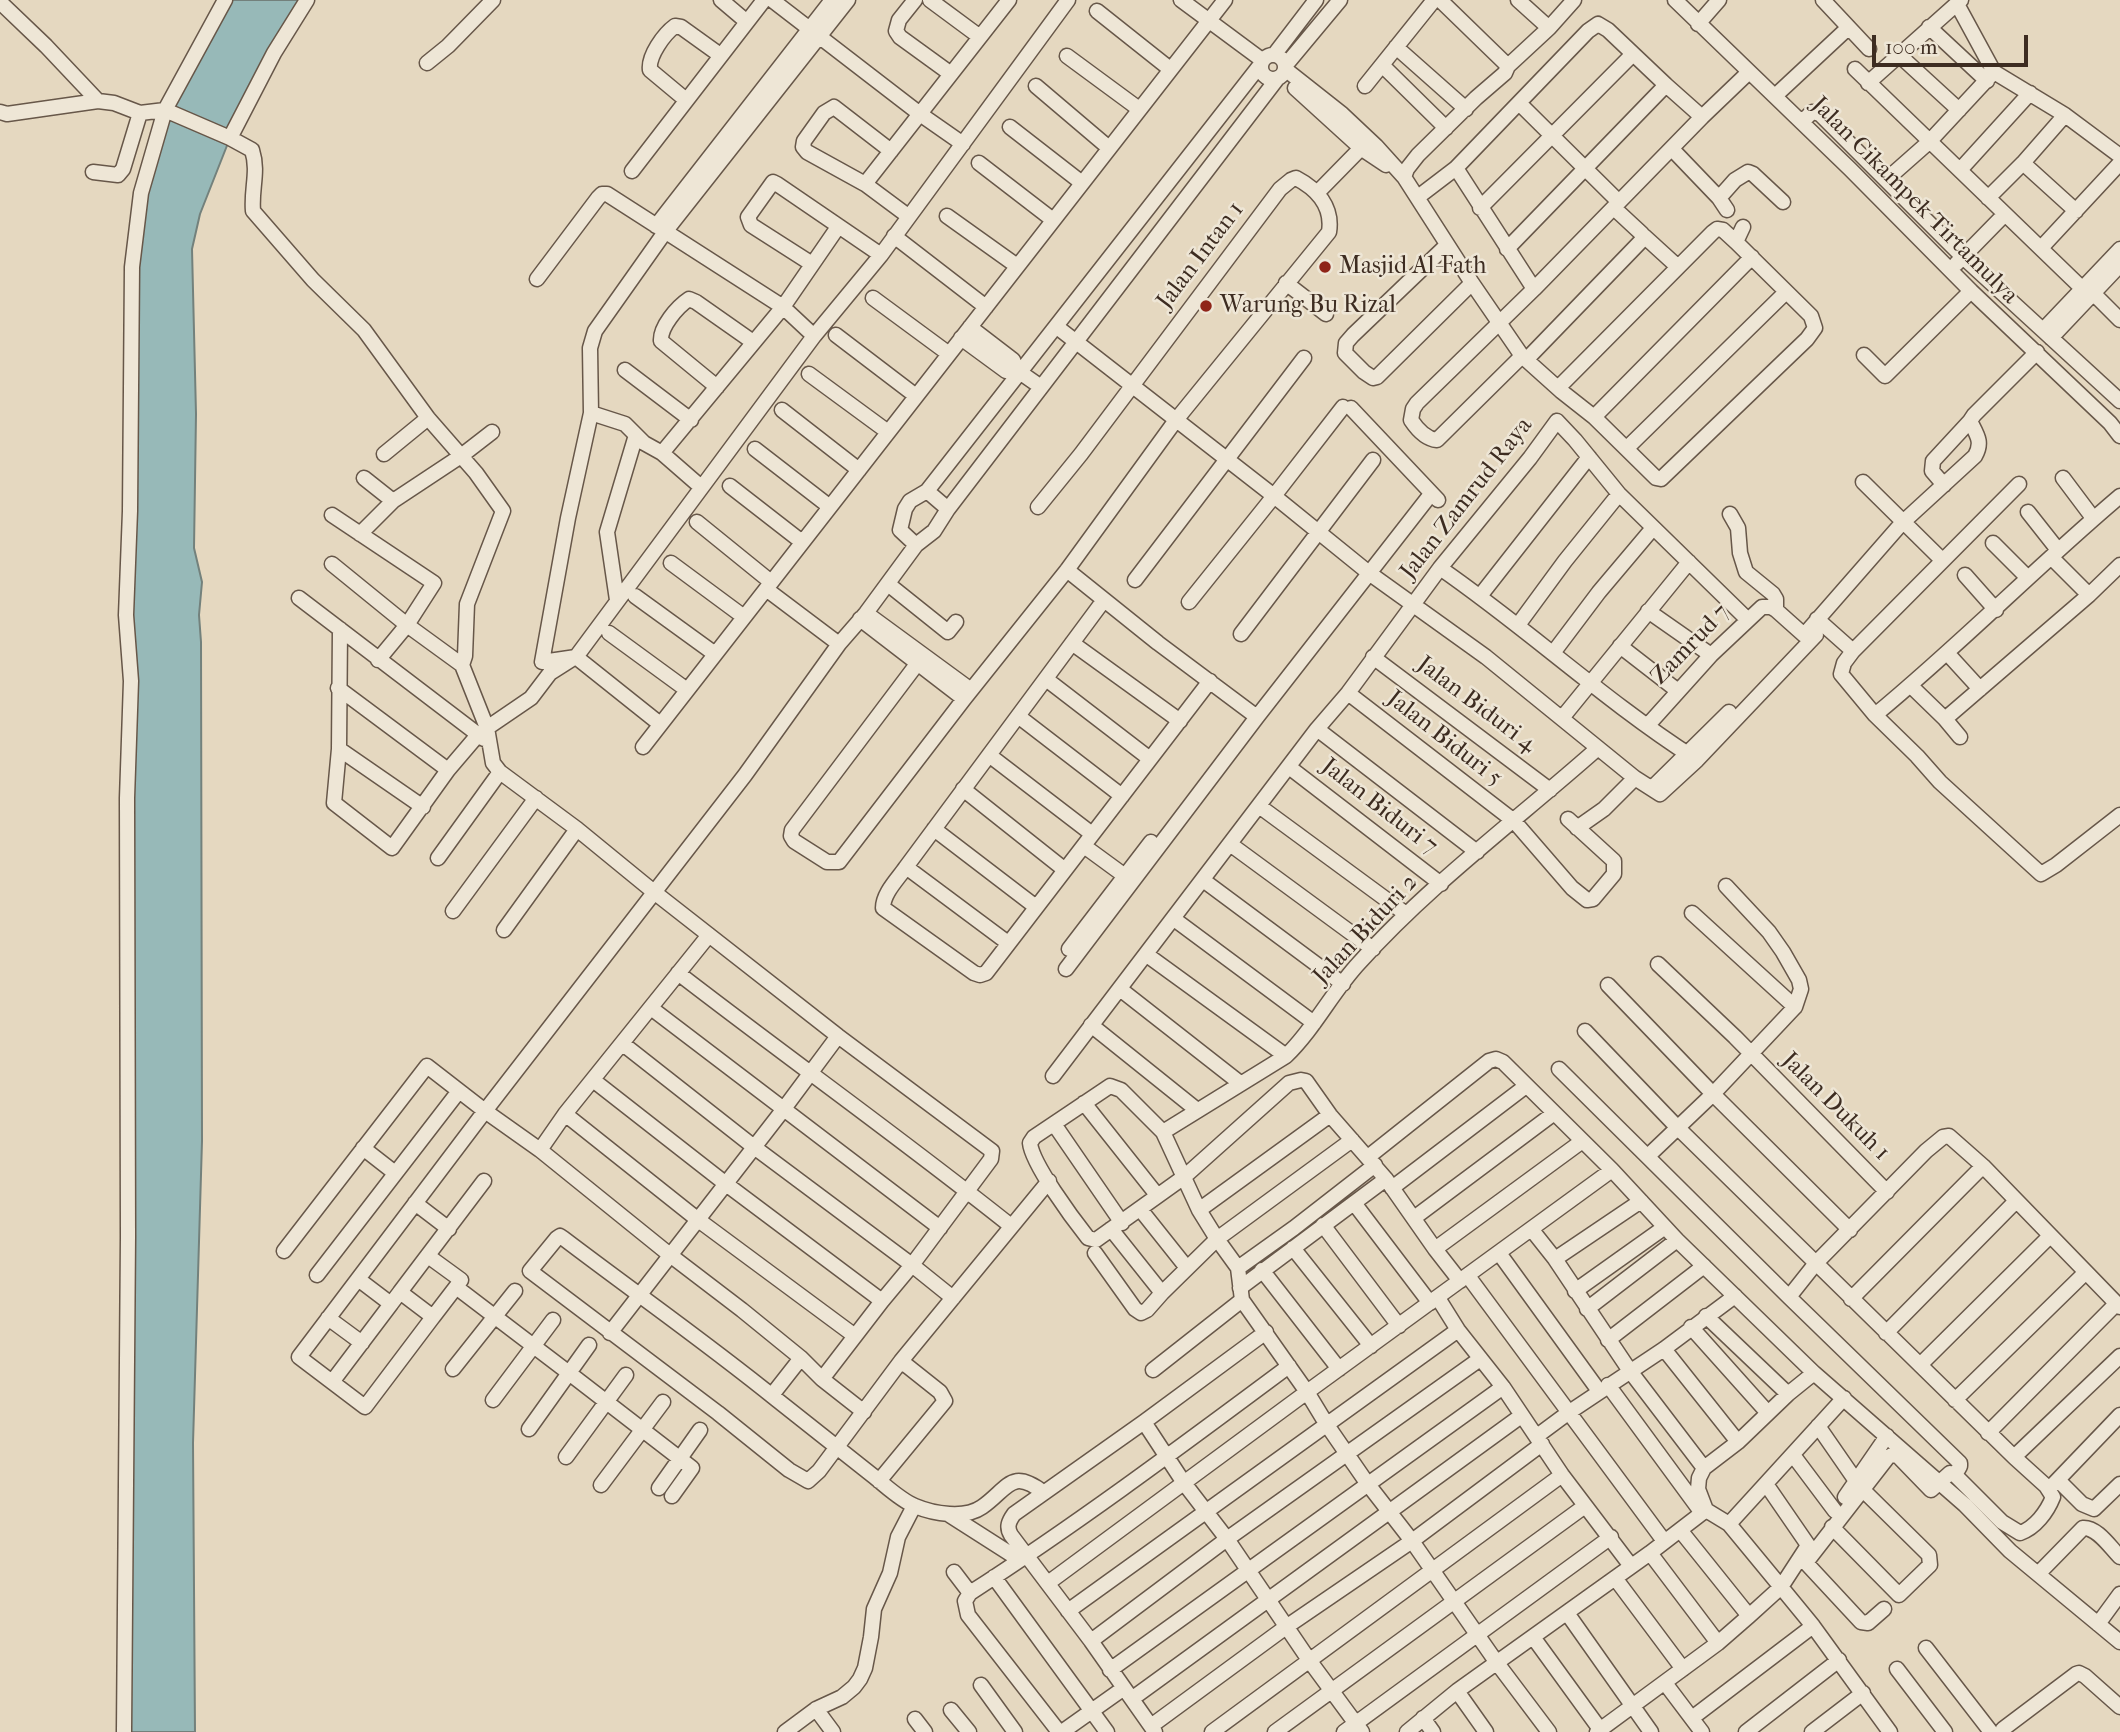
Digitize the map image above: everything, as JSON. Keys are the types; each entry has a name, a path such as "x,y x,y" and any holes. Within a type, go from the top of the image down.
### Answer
{"street":[{"path":"225,136 307,0"},
{"path":"427,63 448,46 493,0"},
{"path":"721,0 747,22"},
{"path":"632,171 764,0"},
{"path":"772,0 963,144"},
{"path":"815,33 832,0"},
{"path":"660,724 576,657 541,662 591,413 590,348 595,331 661,229 815,33 848,0"},
{"path":"915,0 898,20 896,32 951,74"},
{"path":"930,0 980,37"},
{"path":"865,184 1009,0"},
{"path":"340,629 339,749 334,803 392,848 448,770 484,735 531,698 550,673 576,657 814,336 881,255 1068,0"},
{"path":"1181,0 1211,18 1267,59 1279,57 1282,73 1403,177 1524,358 1558,388 1594,417 1656,478 1661,478 1807,339 1815,324 1811,316 1752,257 1723,230 1717,229 1558,388"},
{"path":"1196,0 1211,18"},
{"path":"643,747 1225,0"},
{"path":"916,545 900,530 905,509 910,501 927,491 1315,0"},
{"path":"428,1255 461,1280 365,1407 299,1357 745,775 839,644 916,545 934,531 1075,341 1340,0"},
{"path":"1365,86 1434,0"},
{"path":"1440,0 1508,66"},
{"path":"1518,0 1549,28"},
{"path":"1403,177 1418,155 1505,73 1508,66 1549,28 1574,0"},
{"name":"Jalan Cikampek Tirtamulya","path":"1675,0 1971,291 2115,419 2120,436"},
{"path":"1698,24 1719,0"},
{"path":"1823,0 1869,49"},
{"path":"0,2 98,101"},
{"path":"124,1732 128,1224 127,798 131,681 126,615 130,511 132,267 141,193 166,111 222,2"},
{"path":"1868,83 1959,2 1991,77"},
{"path":"1097,11 1170,69"},
{"path":"1418,197 1456,168 1598,24 1702,117"},
{"path":"686,100 650,70 649,64 664,37 675,26 681,27 720,55"},
{"path":"1929,27 1991,77 2030,93 2120,156"},
{"path":"1775,96 1848,28"},
{"path":"1396,47 1466,109"},
{"path":"1480,208 1633,54"},
{"path":"1067,55 1139,109"},
{"path":"1899,55 1959,110"},
{"path":"1267,59 1262,75 1271,80 1282,73"},
{"path":"1382,65 1446,128"},
{"path":"1855,69 2004,215 2120,320"},
{"path":"1644,236 1636,248 1437,440 1429,438 1416,427 1411,415 1417,403 1749,72"},
{"path":"1886,180 1929,142 1991,77"},
{"path":"1507,249 1666,85"},
{"path":"1037,86 1109,148"},
{"path":"1960,170 2030,93"},
{"path":"0,112 7,114 98,101 114,103 139,113 166,111 252,150 257,165 252,197 253,211 313,280 364,330 428,418 503,510 467,604 465,656 462,666 493,763 500,772 577,829 838,1036 992,1151 991,1159 940,1228 822,1379"},
{"path":"1520,104 1585,168 1644,236 1678,267"},
{"path":"891,151 837,109 830,108 803,146 807,152 865,184 908,216"},
{"path":"1802,122 1812,111 1820,114 1963,257 2120,401"},
{"path":"93,172 118,175 123,169 139,113"},
{"path":"1988,198 2065,115"},
{"path":"1010,127 1082,183"},
{"path":"917,664 792,830 794,841 827,862 839,862 1067,570 1177,420 1329,232 1329,215 1317,193 1365,144"},
{"path":"1672,149 1723,204 1735,180 1748,172 1783,202"},
{"path":"979,163 1053,220"},
{"path":"2023,163 2076,211"},
{"path":"2042,248 2120,163"},
{"path":"1456,168 1534,289"},
{"name":"Jalan Intan 1","path":"1131,386 1286,183 1296,178 1317,193"},
{"path":"812,264 748,221 748,217 773,183 881,255"},
{"path":"537,279 602,194 607,194 783,307 814,336"},
{"path":"1951,269 2004,215"},
{"path":"947,216 1017,266"},
{"path":"662,453 783,307 838,227"},
{"path":"1736,242 1743,227"},
{"path":"894,236 986,307"},
{"path":"1447,245 1353,335 1346,343 1345,353 1364,372 1373,378 1377,377 1472,283"},
{"path":"2088,293 2120,249"},
{"path":"1594,417 1752,257"},
{"path":"1944,485 1932,471 1933,461 2047,334 2120,265"},
{"path":"1286,283 1326,314"},
{"path":"1864,355 1885,376 1971,291"},
{"path":"1627,448 1786,292"},
{"path":"873,298 949,354"},
{"path":"717,387 661,341 660,333 681,304 689,299 696,302 753,342"},
{"path":"1057,327 1319,532 1369,565 1412,604 1486,657 1635,778 1652,788 1693,757 1902,523 1965,467 1979,448 1980,440 1970,422"},
{"path":"966,332 1006,371 1019,372 1041,387"},
{"path":"836,335 916,396"},
{"path":"1135,580 1304,358"},
{"path":"625,370 691,420"},
{"path":"809,374 888,432"},
{"path":"1038,506 1081,454 1131,386"},
{"path":"1069,949 1105,910 1354,584 1431,493 1347,407 1189,601"},
{"path":"782,410 859,470"},
{"path":"591,413 625,424 644,443 662,453 701,487"},
{"path":"384,454 428,418"},
{"name":"Jalan Zamrud Raya","path":"1052,1076 1317,729 1348,693 1412,604 1557,421 1589,457"},
{"path":"360,534 393,501 492,432"},
{"path":"617,600 607,532 636,435"},
{"path":"755,449 830,507"},
{"path":"1480,596 1589,457 1619,494 1747,619"},
{"path":"1241,634 1373,460"},
{"path":"364,478 393,501"},
{"path":"2063,478 2093,519"},
{"path":"1863,482 1942,560"},
{"path":"2019,484 1853,651 1844,663 1841,674 1875,715 1940,782 2041,874 2056,866 2120,816"},
{"path":"730,486 802,542"},
{"path":"927,491 948,509"},
{"path":"1518,625 1619,494"},
{"path":"1875,715 1948,654 2120,496"},
{"path":"2028,512 2054,554 2089,595"},
{"path":"1730,514 1738,528 1740,553 1746,572 1773,594 1776,610 1853,651"},
{"path":"332,515 434,583 407,625 377,660"},
{"path":"697,522 839,644"},
{"path":"1553,653 1599,592 1653,528"},
{"path":"1993,543 2028,579"},
{"path":"1562,718 1689,562"},
{"path":"671,563 744,617"},
{"path":"332,564 462,666"},
{"path":"1945,719 2120,565"},
{"path":"1440,568 1693,757"},
{"path":"1067,570 1254,714"},
{"path":"1965,575 1996,610"},
{"path":"888,584 948,632 956,622"},
{"path":"635,596 715,654"},
{"path":"299,598 377,660 484,735"},
{"path":"1104,600 906,867 887,894 883,908 974,973 986,973 1210,681"},
{"name":"Zamrud 7","path":"1648,725 1747,619 1762,607 1776,610"},
{"path":"1647,611 1711,655"},
{"path":"863,616 968,694"},
{"path":"863,616 917,664 968,694"},
{"path":"609,633 687,690"},
{"path":"1072,643 1180,721"},
{"path":"1620,646 1678,691"},
{"path":"1948,654 1980,690"},
{"name":"Jalan Biduri 4","path":"1373,657 1550,790"},
{"path":"1046,679 1150,760"},
{"path":"1911,686 1961,737"},
{"path":"338,688 448,770"},
{"name":"Jalan Biduri 5","path":"1348,693 1514,821 1572,888 1587,900 1593,899 1614,874 1614,861 1573,823 1604,809 1635,778"},
{"path":"1018,716 1122,796"},
{"path":"1317,729 1477,852"},
{"name":"Jalan Biduri 2","path":"1163,1132 1286,1056 1302,1040 1358,964 1406,914 1598,748"},
{"path":"339,749 423,807"},
{"path":"989,755 1088,840 1125,876"},
{"name":"Jalan Biduri 7","path":"1289,767 1441,884"},
{"path":"438,858 500,772"},
{"path":"964,789 1065,870"},
{"path":"453,911 536,798"},
{"path":"1259,806 1406,914"},
{"path":"1066,969 1125,876 1180,812"},
{"path":"504,930 577,829"},
{"path":"934,829 1036,907"},
{"path":"1230,844 1373,949"},
{"path":"906,867 1008,943"},
{"path":"1203,880 1343,984"},
{"path":"1648,1156 1713,1094 1795,1007 1801,989 1799,980 1769,932 1726,886"},
{"path":"1692,913 1795,1007"},
{"path":"1174,919 1314,1023"},
{"path":"540,1150 565,1114 709,935"},
{"path":"1147,955 1286,1056"},
{"name":"Jalan Dukuh 1","path":"1658,964 1887,1192"},
{"path":"678,973 809,1074 888,1129 1010,1226"},
{"path":"1608,985 1850,1230"},
{"path":"1120,989 1240,1083"},
{"path":"651,1008 940,1228"},
{"path":"1091,1026 1197,1110"},
{"path":"1584,1031 1677,1127 2014,1457 2082,1504 2094,1509 2120,1484"},
{"path":"610,1333 838,1036"},
{"path":"623,1044 953,1298"},
{"path":"1238,1268 1352,1183 1372,1161 1489,1061 1496,1059 1503,1062 1612,1170 1677,1240 1814,1373 1940,1483 2010,1551 2120,1642"},
{"path":"284,1251 427,1066 540,1150 742,1310 864,1412"},
{"path":"1559,1069 1788,1297 1960,1463 1955,1475"},
{"path":"593,1080 882,1301"},
{"path":"1549,1732 1412,1541 1367,1483 1241,1294 1238,1268 1199,1210 1184,1177 1163,1132 1116,1087 1110,1086 1034,1137 1030,1143 1049,1181 1088,1238 1096,1240 1184,1177 1289,1083 1301,1080 1310,1084 1330,1115 1372,1161 1435,1249 1464,1278 1664,1541"},
{"path":"1153,1370 1241,1294 1262,1270 1358,1200 1389,1184 1526,1086"},
{"path":"317,1275 459,1091"},
{"path":"1084,1103 1157,1195"},
{"path":"565,1114 697,1219 855,1336"},
{"path":"1414,1218 1553,1114"},
{"path":"1199,1210 1330,1115"},
{"path":"1054,1124 1116,1226 1162,1293"},
{"path":"1788,1297 1816,1263 1926,1151 1943,1137 1954,1139 2118,1306 1988,1433"},
{"path":"1095,1253 1135,1309 1141,1313 1217,1240 1352,1140"},
{"path":"1435,1249 1581,1142"},
{"path":"363,1149 396,1173"},
{"path":"1851,1299 1983,1166"},
{"path":"1048,1584 1612,1170"},
{"path":"332,1382 485,1181"},
{"path":"1044,1493 1024,1480 1014,1481 981,1508 967,1513 948,1514 914,1506 879,1481 838,1448 772,1395 559,1236 530,1271 789,1470 808,1481 820,1471 838,1448 901,1361 1049,1181"},
{"path":"1352,1183 1358,1200 1503,1387 1562,1475 1631,1566"},
{"path":"1555,1259 1641,1201"},
{"path":"1886,1333 2016,1201"},
{"path":"415,1203 449,1229"},
{"path":"1140,1209 1187,1268"},
{"path":"1323,1225 1399,1326"},
{"path":"1575,1291 1665,1227"},
{"path":"1532,1230 1555,1259 1630,1371 1704,1468"},
{"path":"1920,1365 2049,1237"},
{"path":"1587,1309 1677,1240"},
{"path":"1293,1248 1371,1346"},
{"path":"1499,1253 1603,1388 1704,1511 1729,1524 1782,1587 1863,1693 1886,1731"},
{"path":"1608,1340 1704,1266"},
{"path":"1262,1270 1339,1369"},
{"path":"1955,1400 2086,1272"},
{"path":"358,1279 433,1317"},
{"path":"456,1287 692,1468 665,1492"},
{"path":"453,1369 515,1291"},
{"path":"1266,1332 1014,1514 1010,1520 1009,1532 1023,1558 1048,1584 1153,1729 1286,1627 1412,1541 1539,1440 1568,1413 1664,1349 1735,1296"},
{"path":"1706,1316 1788,1394"},
{"path":"328,1318 362,1343"},
{"path":"493,1400 553,1320"},
{"path":"1691,1327 1768,1413"},
{"path":"1068,1611 1458,1330"},
{"path":"529,1429 589,1345"},
{"path":"1664,1349 1738,1441"},
{"path":"2014,1457 2120,1356"},
{"path":"772,1395 801,1358"},
{"path":"1091,1641 1227,1539 1480,1359"},
{"path":"879,1481 945,1401 940,1392 901,1361"},
{"path":"1289,1366 1167,1457 970,1593 965,1601 968,1615 1061,1732 1091,1712 1128,1693 1269,1601 1521,1416"},
{"path":"1704,1511 1698,1489 1704,1468 1814,1373"},
{"path":"566,1457 626,1375"},
{"path":"1110,1670 1503,1387"},
{"path":"1729,1524 1844,1398"},
{"path":"601,1485 663,1402"},
{"path":"1532,1637 1600,1731 1718,1643 1782,1587 1808,1545 1835,1511 1888,1457 1898,1456 1931,1490 1950,1474 1955,1475 2002,1522 2020,1533 2029,1530 2049,1507 2053,1497 2053,1484 2120,1415"},
{"path":"1144,1422 1184,1483 1227,1539 1333,1691 1354,1729 1611,1537"},
{"path":"1818,1426 1859,1485 1929,1555 1930,1565 1899,1595 1832,1527"},
{"path":"680,1458 700,1430"},
{"path":"1884,1609 1865,1624 1808,1565 1810,1555 1832,1527 1887,1436"},
{"path":"1793,1455 1835,1511"},
{"path":"1212,1732 1562,1475"},
{"path":"1766,1484 1808,1545"},
{"path":"785,1732 816,1709 854,1688 865,1668 874,1609 890,1573 898,1537 914,1506"},
{"path":"1275,1732 1586,1507"},
{"path":"1407,1732 1457,1691 1650,1553 1704,1511"},
{"path":"948,1514 1023,1558"},
{"path":"2038,1574 2086,1527 2092,1529 2120,1556"},
{"path":"1680,1530 1749,1616"},
{"path":"1650,1553 1718,1643"},
{"path":"954,1572 970,1593"},
{"path":"994,1577 1107,1732"},
{"path":"1615,1578 1683,1669"},
{"path":"2098,1624 2120,1594"},
{"path":"1567,1613 1651,1732"},
{"path":"1692,1718 1813,1626"},
{"path":"1926,1648 1998,1731 2076,1674 2085,1676 2120,1707"},
{"path":"1746,1732 1839,1660"},
{"path":"1897,1670 1945,1732"},
{"path":"1665,1683 1702,1732"},
{"path":"981,1685 1015,1732"},
{"path":"1457,1691 1486,1732"},
{"path":"1812,1732 1863,1693"},
{"path":"816,1709 833,1732"},
{"path":"951,1710 969,1732"},
{"path":"1423,1718 1433,1732"},
{"path":"915,1719 925,1732"}],"water":[{"path":"225,0 307,0 230,138 200,214 192,249 196,414 194,548 202,582 199,615 202,1141 193,1443 195,1732 124,1732 132,267 165,110"}],"place":[{"name":"Masjid Al-Fath","path":"1325,267"},
{"name":"Warung Bu Rizal","path":"1206,306"}]}
